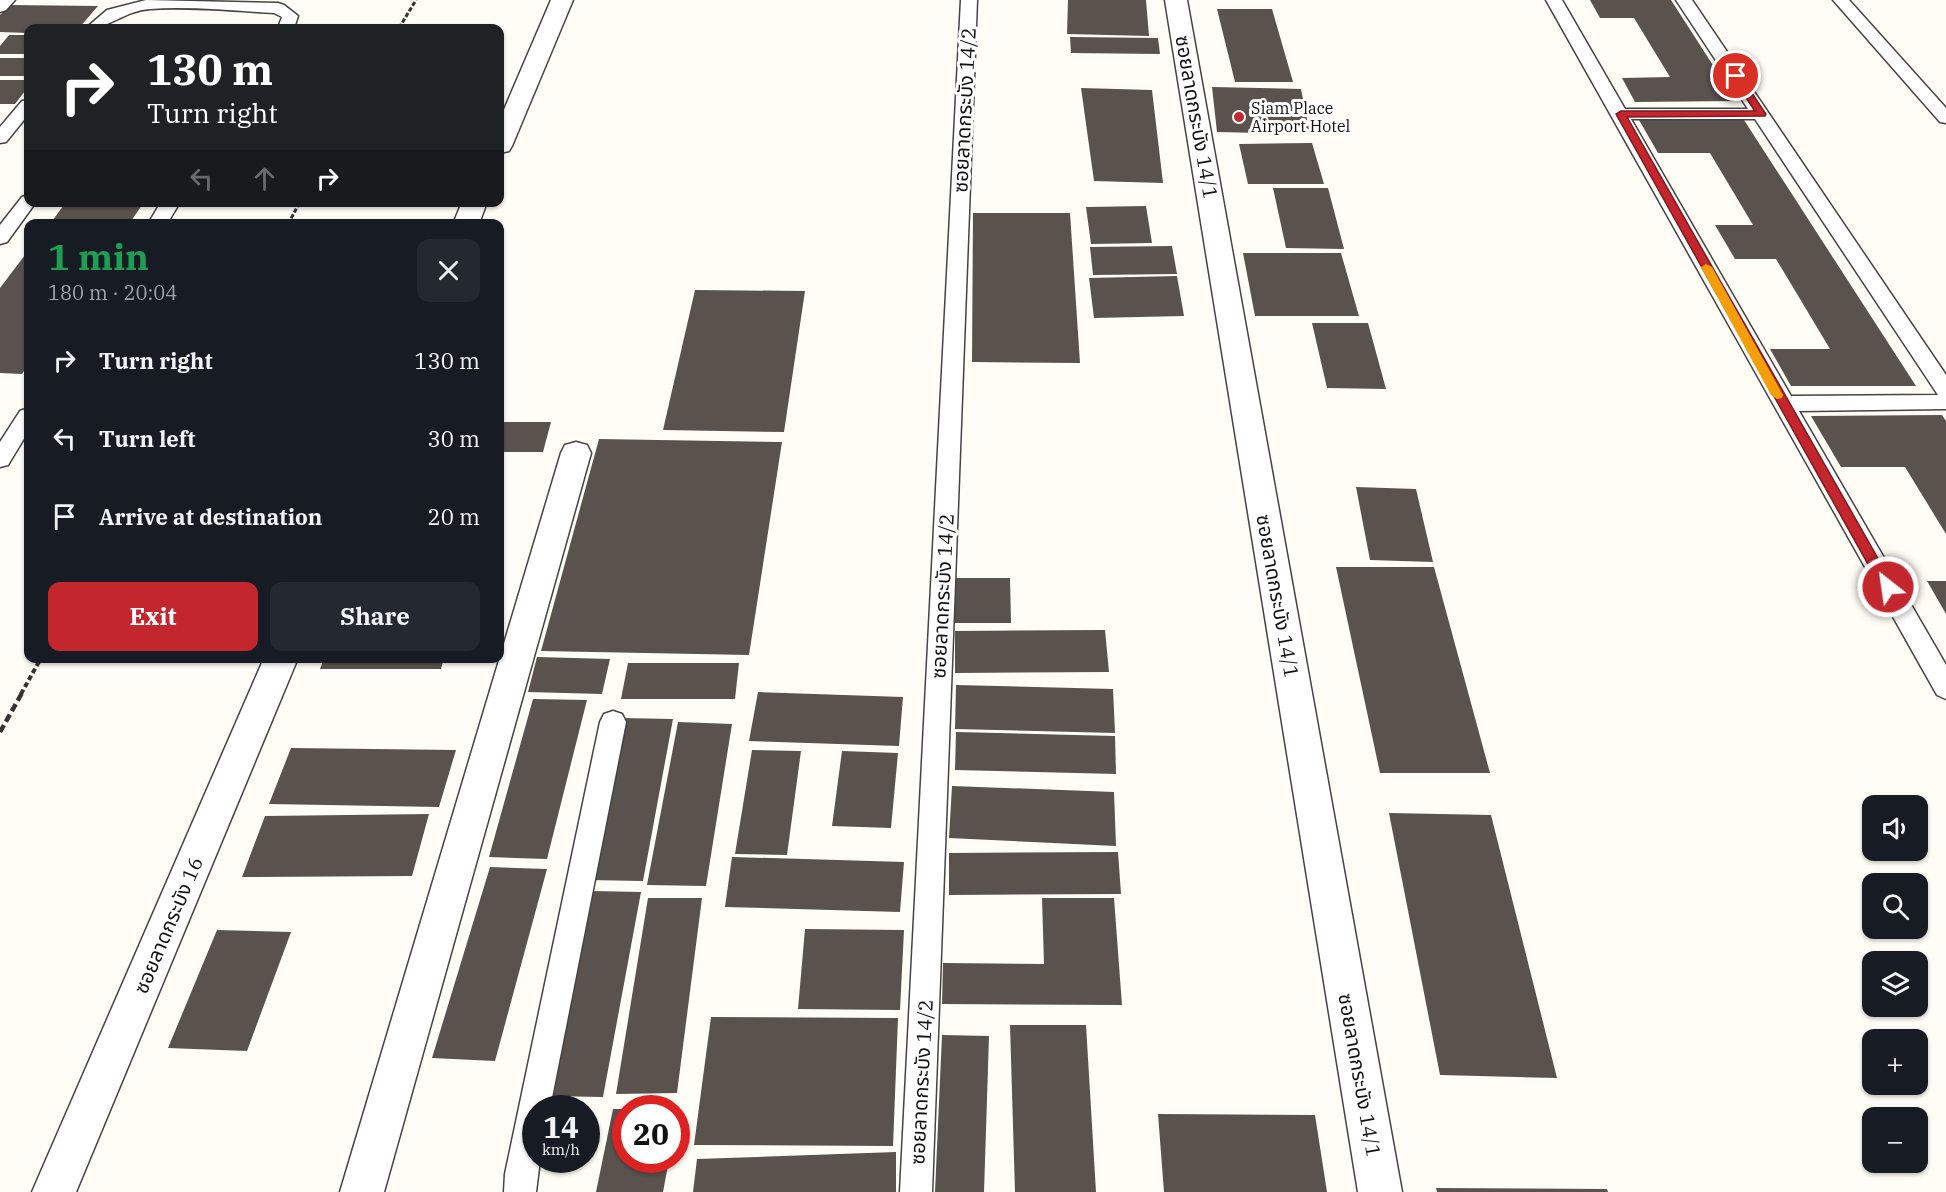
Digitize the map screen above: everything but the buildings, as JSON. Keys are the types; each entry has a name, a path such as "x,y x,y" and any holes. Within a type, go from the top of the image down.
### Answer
{"street":[{"path":"504,137 562,0"},
{"name":"ซอยลาดกระบัง 14/1","path":"1176,0 1380,1192"},
{"path":"362,1192 576,453"},
{"name":"ซอยลาดกระบัง 16","path":"54,1192 279,663"}],"lane":[{"path":"0,7 7,0"},
{"name":"ซอยลาดกระบัง 14/2","path":"916,1192 969,0"},
{"path":"1554,0 1946,688"},
{"path":"1684,0 1946,391"},
{"path":"1842,0 1946,118"},
{"path":"97,24 114,13 152,2 281,4 290,16 287,24"},
{"path":"0,138 24,110"},
{"path":"1621,114 1761,114"},
{"path":"0,238 24,206"},
{"path":"1783,404 1946,402"},
{"path":"0,459 24,422"},
{"path":"520,1192 525,1151 613,722"}],"path":[{"path":"401,24 416,0"},
{"path":"0,732 38,663"}],"slow traffic":[{"path":"1706,267 1777,395"}],"place":[{"name":"Siam Place Airport Hotel","path":"1239,117"}],"route":[{"path":"1736,76 1761,114 1621,114 1888,587"}]}
